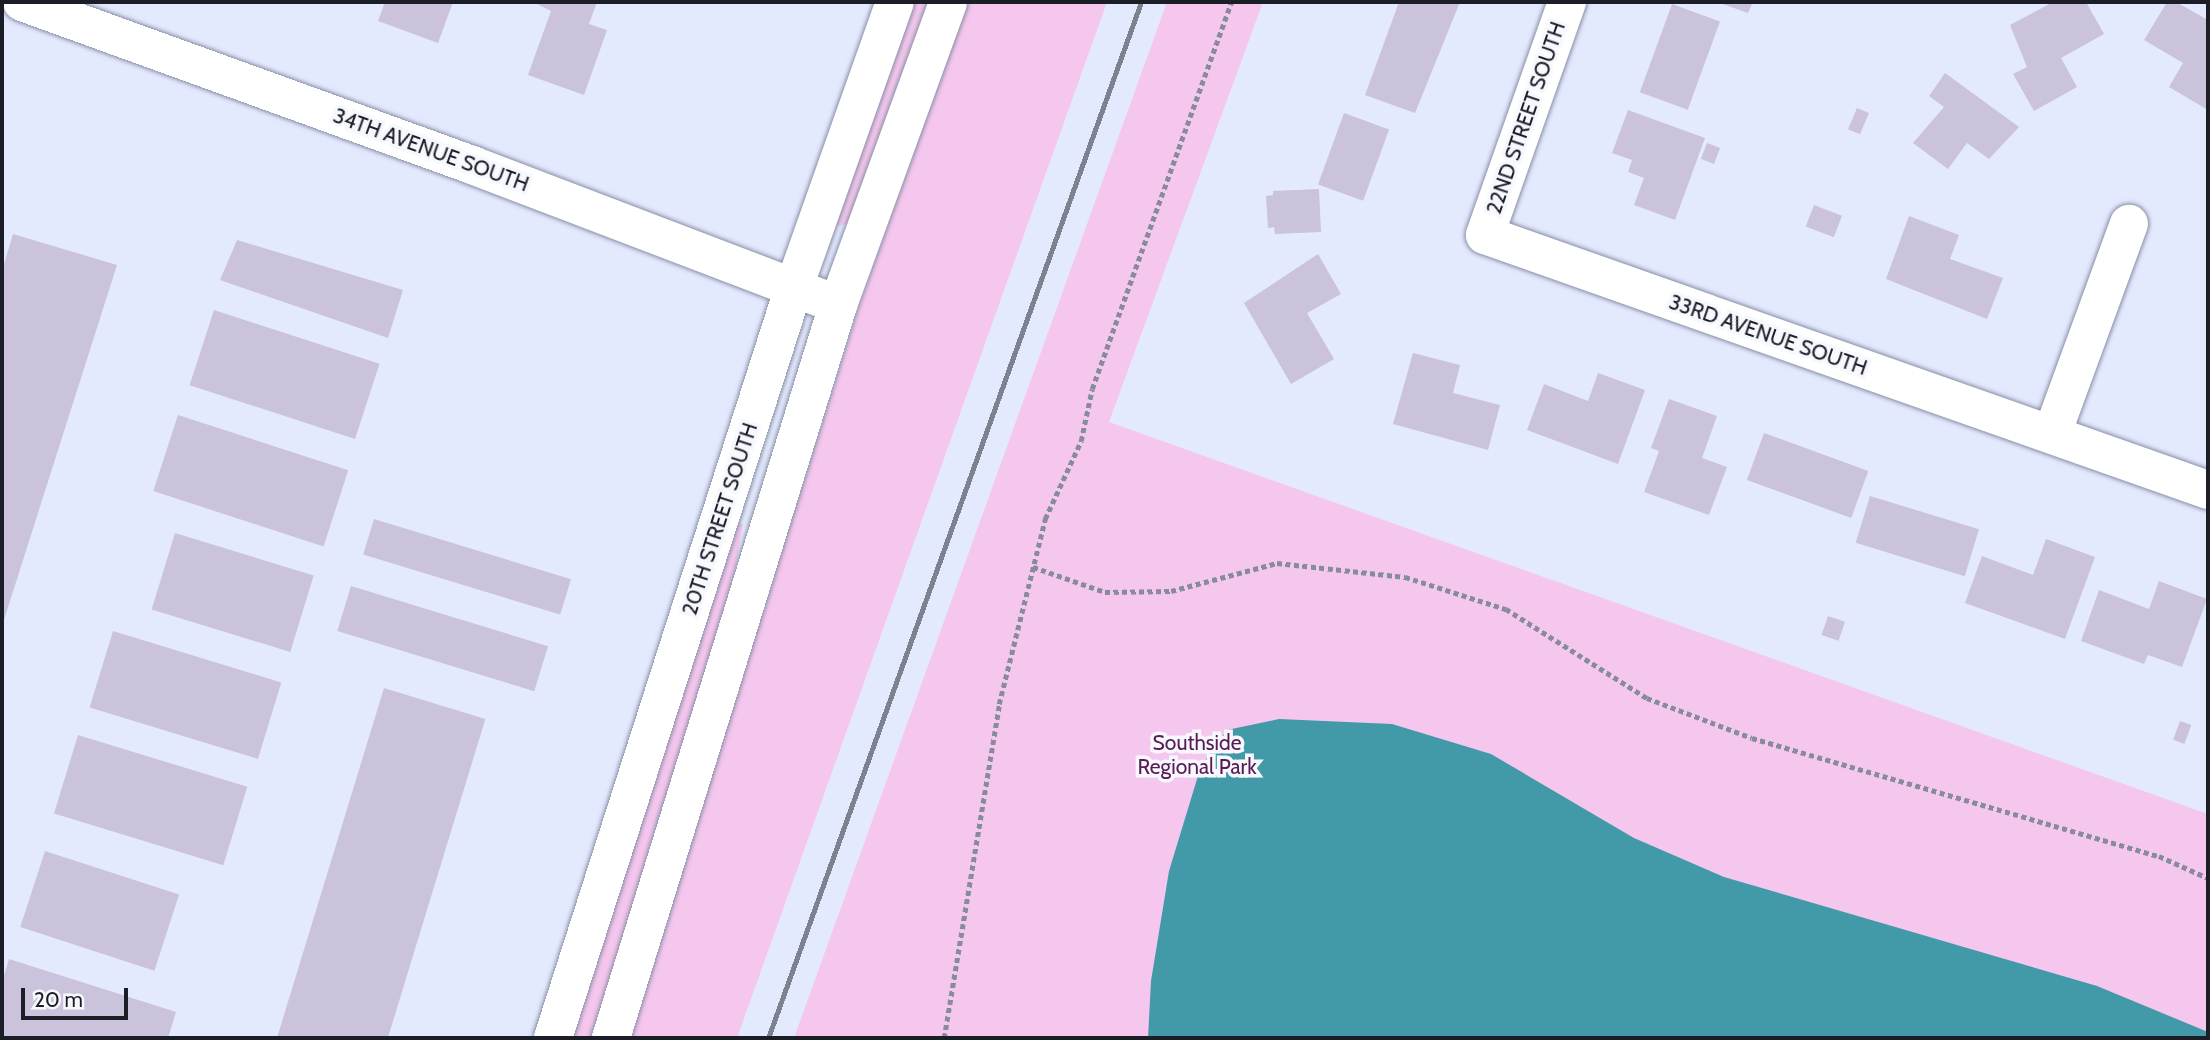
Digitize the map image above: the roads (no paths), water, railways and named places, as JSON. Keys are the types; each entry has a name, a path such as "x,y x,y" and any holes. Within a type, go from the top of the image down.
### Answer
{"street":[{"name":"34TH AVENUE SOUTH","path":"22,2 472,165 838,305"},
{"name":"20TH STREET SOUTH","path":"553,1038 794,287 895,2"},
{"path":"611,1038 838,305 948,2"},
{"name":"22ND STREET SOUTH","path":"1485,235 1567,2"},
{"path":"2052,434 2129,223"},
{"name":"33RD AVENUE SOUTH","path":"1485,235 2208,490"}],"water":[{"path":"1279,719 1392,724 1491,754 1634,838 1724,877 2097,986 2208,1032 2208,1038 1148,1038 1151,981 1169,871 1201,766 1227,730"}],"railway":[{"path":"768,1038 1141,2"}],"park label":[{"name":"Southside Regional Park","path":"1197,755"}]}
